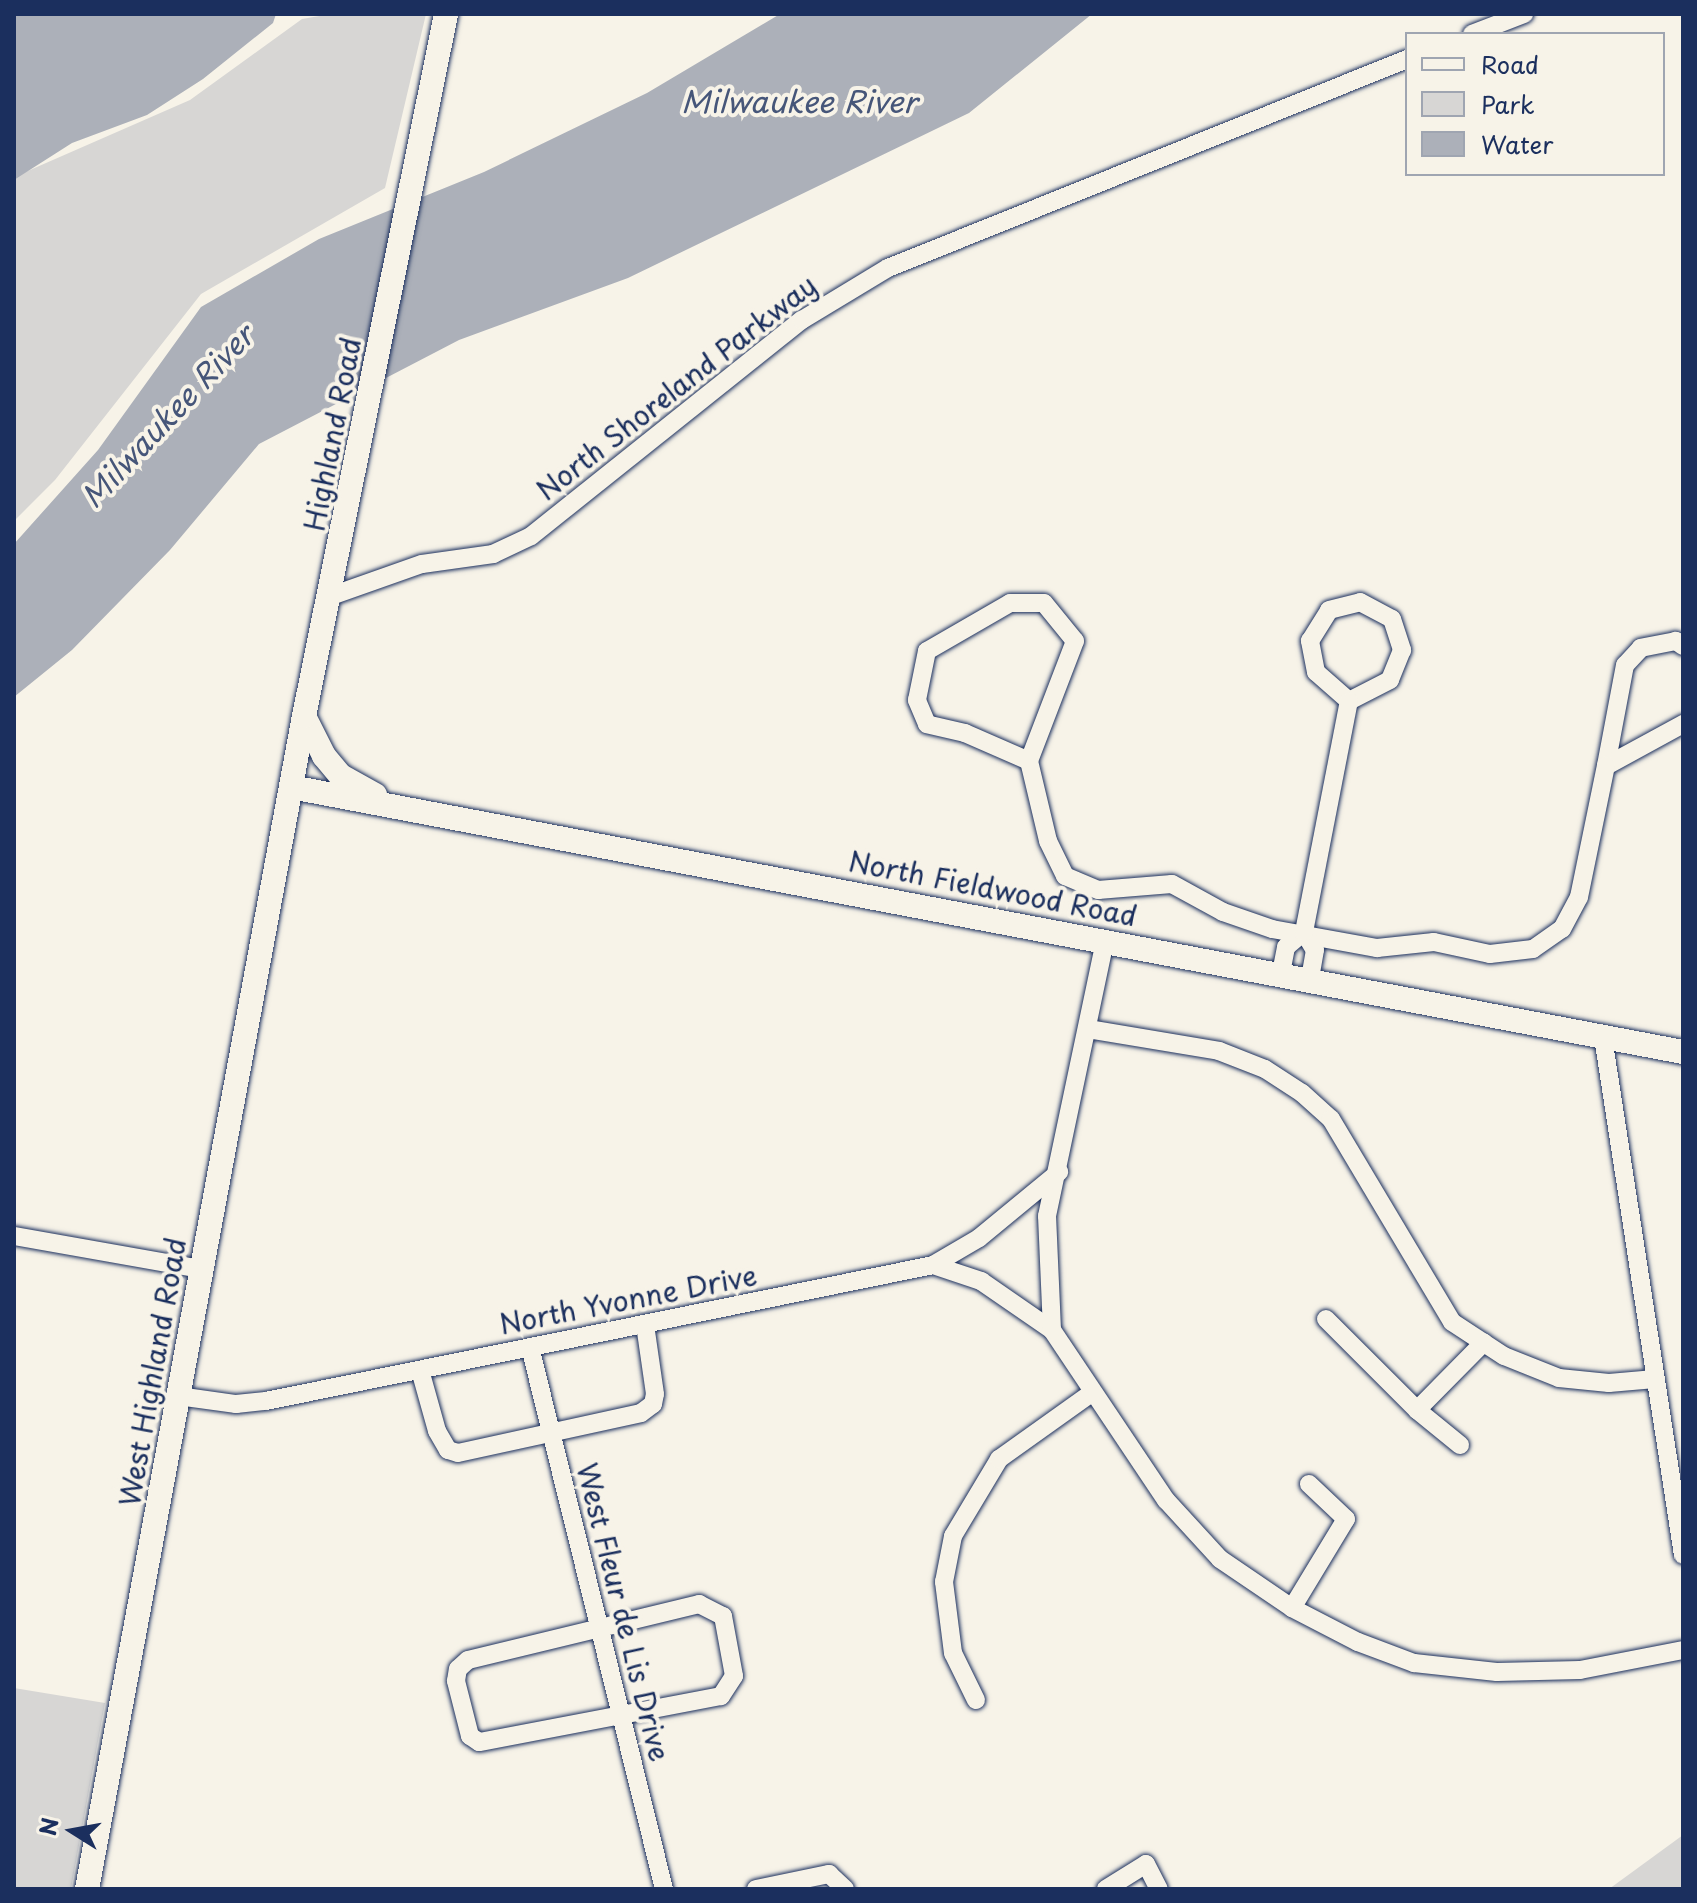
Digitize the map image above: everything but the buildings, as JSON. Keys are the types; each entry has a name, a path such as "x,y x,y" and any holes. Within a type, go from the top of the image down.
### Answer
{"main road":[{"name":"Highland Road","path":"276,866 446,14"},
{"path":"304,716 324,756 341,776 406,808"},
{"name":"North Fieldwood Road","path":"291,787 1310,978 1683,1052"},
{"name":"West Highland Road","path":"87,1889 276,866"}],"street":[{"path":"1477,32 1524,14"},
{"name":"North Shoreland Parkway","path":"331,596 422,564 493,554 531,536 802,320 888,268 1405,60"},
{"path":"1360,602 1392,619 1402,650 1390,680 1349,701 1316,672 1310,641 1329,610 1360,602"},
{"path":"1029,761 965,733 927,724 917,700 927,651 1010,603 1044,603 1075,641 1029,761 1048,841 1065,876 1098,890 1172,884 1244,919 1377,948 1434,942 1490,954 1533,949 1562,929 1579,897 1625,665 1641,648 1676,641 1683,646"},
{"path":"1281,973 1286,947 1304,932 1349,701"},
{"path":"1606,766 1683,724"},
{"path":"1304,932 1315,950 1310,978"},
{"path":"1052,1330 1047,1216 1059,1172 1105,940"},
{"path":"1088,1029 1219,1051 1265,1069 1302,1093 1331,1119 1452,1322 1484,1342 1559,1378 1609,1383 1655,1379"},
{"path":"1603,1037 1683,1555"},
{"name":"North Yvonne Drive","path":"178,1396 236,1404 420,1370 933,1265 979,1238 1059,1172"},
{"path":"14,1236 201,1269"},
{"path":"933,1265 981,1281 1052,1330 1166,1500 1220,1559 1292,1608 1414,1663 1497,1672 1580,1670 1683,1650"},
{"path":"1326,1319 1417,1410 1460,1445"},
{"path":"420,1370 437,1431 448,1450 458,1453 641,1413 653,1404 645,1325"},
{"path":"1417,1410 1484,1342"},
{"name":"West Fleur de Lis Drive","path":"530,1347 597,1630 664,1889"},
{"path":"976,1700 953,1653 944,1582 953,1536 999,1459 1093,1392"},
{"path":"1292,1608 1346,1519 1309,1484"},
{"path":"699,1604 723,1616 734,1676 730,1688 721,1696 479,1742 464,1722 456,1681 458,1669 468,1660 597,1630 699,1604"},
{"path":"1106,1889 1146,1864 1159,1889"},
{"path":"756,1889 829,1874 845,1889"}],"green space":[{"path":"331,14 426,14 385,188 201,294 55,480 14,521 14,177 190,100 302,19"},
{"path":"14,1688 105,1703 71,1889 14,1889"},
{"path":"1683,1835 1683,1889 1609,1889"}],"water":[{"path":"14,14 276,14 273,23 203,79 147,115 72,143 14,180"},
{"name":"Milwaukee River","path":"780,14 1092,14 969,113 628,278 459,340 259,444 170,550 72,650 14,697 14,544 98,450 201,307 319,239 484,172 647,93"}]}
